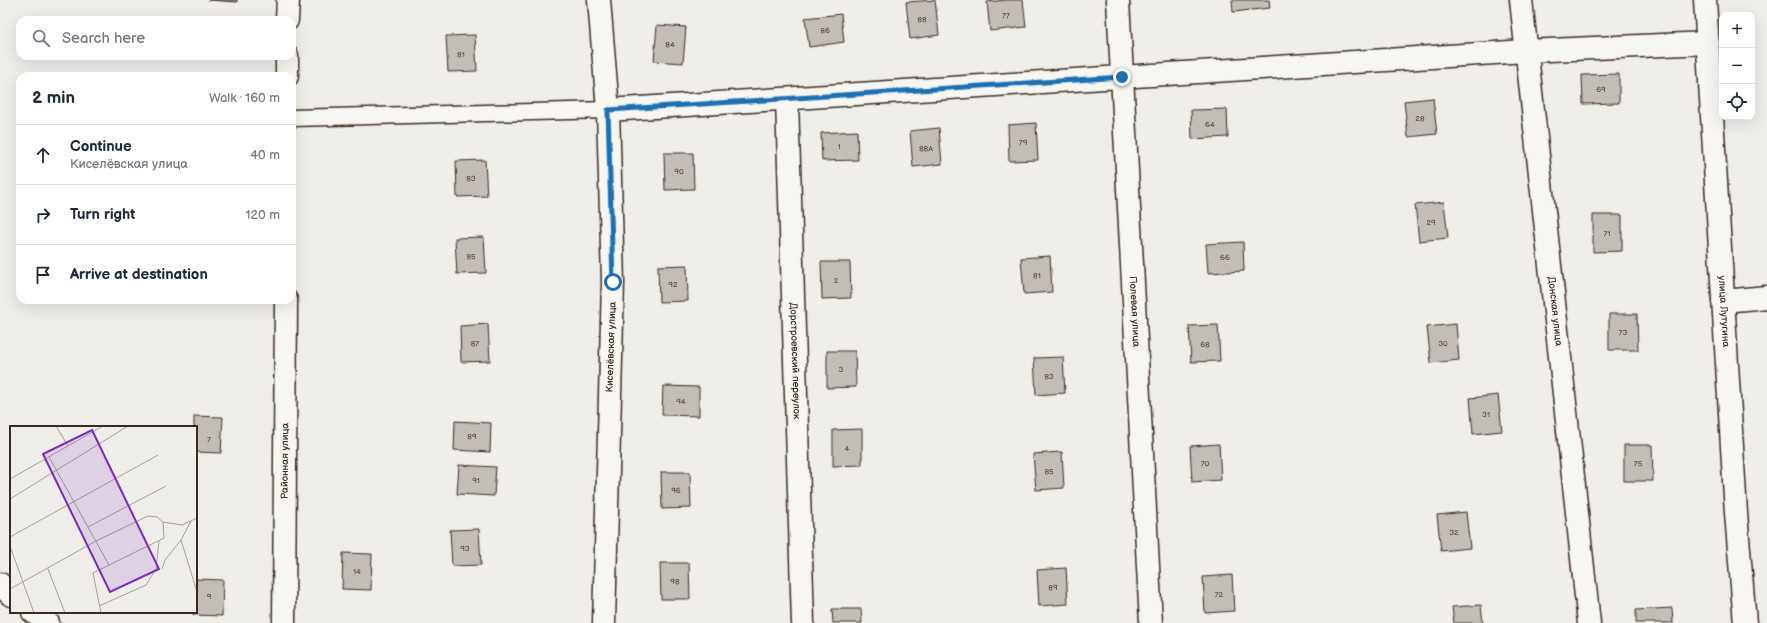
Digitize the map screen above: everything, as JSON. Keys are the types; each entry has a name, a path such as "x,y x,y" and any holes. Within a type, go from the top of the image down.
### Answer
{"street":[{"path":"287,16 288,0"},
{"name":"Киселёвская улица","path":"599,0 608,110 613,282 604,623"},
{"name":"Полевая улица","path":"1118,0 1151,623"},
{"name":"Донская улица","path":"1521,0 1589,623"},
{"name":"улица Лутугина","path":"1705,0 1736,513 1746,623"},
{"path":"608,110 787,100 1526,51 1708,43"},
{"path":"287,60 287,72"},
{"name":"Дорстроевский переулок","path":"787,100 803,623"},
{"path":"1723,301 1767,297"},
{"name":"Районная улица","path":"284,623 286,304"},
{"path":"0,584 10,595"},
{"path":"34,613 48,623"}],"lane":[{"path":"296,118 608,110"}],"building":[{"path":"208,0 237,0 237,2"},
{"path":"935,0 939,35 910,39 906,2"},
{"path":"1023,0 1026,27 990,31 987,2"},
{"path":"1232,0 1269,0 1270,8 1233,12"},
{"path":"841,14 844,42 809,47 805,18"},
{"path":"657,25 686,27 683,63 654,61"},
{"path":"475,35 477,71 448,72 446,36"},
{"path":"1619,74 1619,103 1583,104 1582,75"},
{"path":"1433,98 1437,134 1408,137 1404,101"},
{"path":"1227,109 1228,137 1192,139 1191,110"},
{"path":"1036,123 1038,160 1009,161 1008,125"},
{"path":"939,128 942,164 913,167 910,131"},
{"path":"857,131 858,160 822,161 821,133"},
{"path":"664,153 693,153 694,189 665,190"},
{"path":"485,160 487,196 457,197 456,161"},
{"path":"1444,202 1448,238 1419,241 1415,205"},
{"path":"1593,215 1622,215 1622,251 1593,252"},
{"path":"484,237 486,273 457,274 455,238"},
{"path":"1243,242 1244,271 1208,273 1206,244"},
{"path":"1050,256 1052,292 1024,294 1021,258"},
{"path":"821,262 850,262 851,298 822,299"},
{"path":"687,265 688,301 659,302 658,266"},
{"path":"1609,314 1637,314 1638,350 1609,350"},
{"path":"488,324 490,361 461,362 460,326"},
{"path":"1456,324 1459,360 1431,363 1427,327"},
{"path":"1218,325 1220,361 1191,362 1189,326"},
{"path":"827,351 855,351 856,387 827,388"},
{"path":"1063,357 1065,393 1036,395 1034,358"},
{"path":"663,386 699,387 699,416 662,415"},
{"path":"1498,395 1502,431 1473,434 1470,398"},
{"path":"194,416 223,417 221,453 197,452 197,426 194,426"},
{"path":"455,421 491,423 490,452 454,450"},
{"path":"862,429 862,465 833,466 833,430"},
{"path":"1219,444 1221,480 1192,482 1190,446"},
{"path":"1624,445 1652,445 1653,481 1624,481"},
{"path":"1062,452 1064,488 1036,490 1033,454"},
{"path":"459,465 496,467 494,496 457,494"},
{"path":"661,472 690,472 691,508 662,509"},
{"path":"1466,512 1470,548 1441,551 1437,515"},
{"path":"479,529 481,565 452,566 450,530"},
{"path":"343,553 372,554 371,590 342,589"},
{"path":"660,563 689,563 690,599 661,599"},
{"path":"1066,568 1068,604 1039,606 1037,570"},
{"path":"1232,575 1234,611 1205,613 1203,577"},
{"path":"197,579 223,580 222,616 193,615 193,613 197,613"},
{"path":"1481,605 1483,623 1454,623 1452,607"},
{"path":"1672,608 1673,623 1636,623 1636,610"},
{"path":"832,609 861,609 862,623 833,623"}],"route":[{"path":"613,282 608,110 787,100 1122,77"}]}
